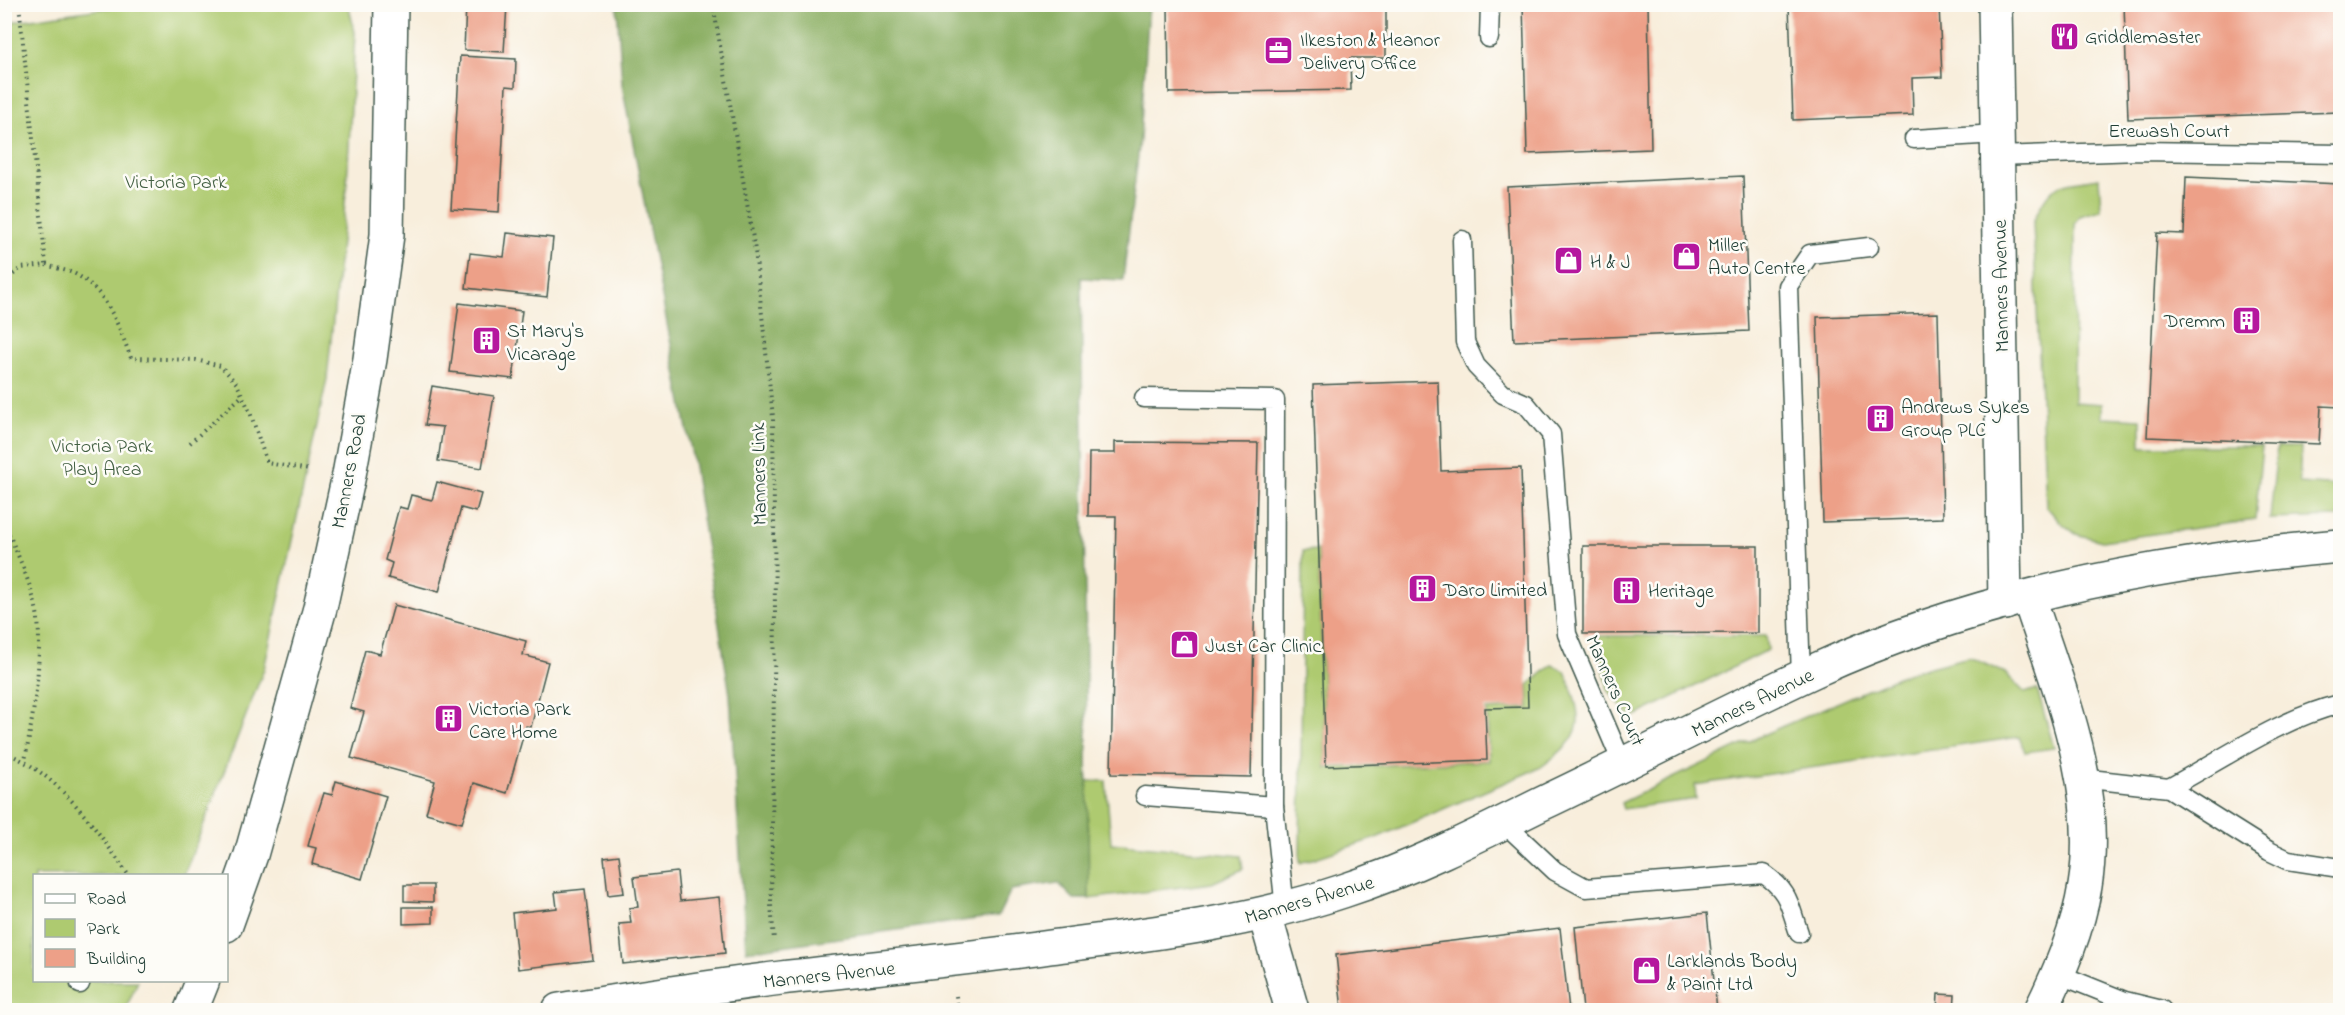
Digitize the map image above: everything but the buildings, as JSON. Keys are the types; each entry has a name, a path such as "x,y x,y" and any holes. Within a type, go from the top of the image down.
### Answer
{"street":[{"name":"Manners Road","path":"228,919 251,855 320,608 349,475 370,360 387,235 391,4"},
{"name":"Manners Avenue","path":"1995,4 1997,145 2017,600 2066,709 2081,778 2089,843 2085,887 2066,958 2041,1011"},
{"name":"Manners Avenue","path":"559,1011 693,1000 1143,935 1275,912 1390,875 1504,823 1801,678 1915,631 2017,600 2151,569 2274,552 2340,546"},
{"path":"1275,912 1292,1011"},
{"path":"191,1011 203,982"}],"lane":[{"path":"1489,38 1490,4"},
{"name":"Erewash Court","path":"1914,139 2139,151 2340,154"},
{"name":"Manners Court","path":"1462,240 1464,331 1465,342 1472,358 1476,366 1503,394 1526,404 1551,434 1566,634 1623,765"},
{"path":"1801,678 1788,286 1810,254 1869,247"},
{"path":"1144,398 1275,400 1275,912"},
{"path":"2169,788 2277,727 2312,711 2340,704"},
{"path":"2081,778 2169,788 2288,860 2340,868"},
{"path":"1145,796 1274,806"},
{"path":"1504,823 1555,871 1586,888 1764,874 1780,884 1788,897 1799,933"},
{"path":"2058,974 2125,1001 2162,1011"}],"path":[{"path":"19,4 46,265"},
{"name":"Manners Link","path":"713,4 755,250 773,417 775,613 771,905 774,947"},
{"path":"4,282 21,268 46,265 75,274 96,291 116,318 131,358 196,360 221,366 237,384 267,463 349,475"},
{"path":"190,442 242,396"},
{"path":"4,523 17,553 38,617 38,686 25,761"},
{"path":"4,753 25,761 64,793 107,844 128,874"},
{"path":"957,1003 958,1011"}],"green space":[{"name":"Victoria Park","path":"348,4 355,32 347,183 327,379 264,669 184,874 33,874 33,982 138,982 125,1010 5,1010 4,23 128,5"},
{"path":"617,5 1149,5 1140,139 1123,280 1081,278 1089,899 1074,899 1058,883 1011,890 998,916 746,951 730,695 693,461 622,85"},
{"path":"2099,178 2101,210 2080,216 2075,224 2074,402 2102,404 2102,417 2141,419 2141,446 2262,446 2255,520 2102,541 2076,534 2059,521 2046,506 2033,222 2045,198 2057,187"},
{"path":"2277,447 2301,447 2299,483 2340,486 2340,517 2270,519"},
{"path":"1318,550 1326,768 1489,761 1487,710 1529,708 1528,685 1552,665 1565,671 1576,702 1577,725 1567,745 1541,767 1376,838 1300,863 1303,551"},
{"path":"1597,636 1766,636 1768,650 1635,716 1630,716 1608,690"},
{"path":"1969,657 2005,673 2025,693 2037,689 2054,748 2025,752 2019,737 1695,785 1696,799 1623,809 1621,803 1767,733 1907,673"},
{"path":"1086,781 1106,781 1111,843 1241,856 1243,869 1212,883 1089,899"}],"place":[{"name":"Griddlemaster","path":"2064,36"},
{"name":"Ilkeston & Heanor Delivery Office","path":"1279,50"},
{"name":"Miller Auto Centre","path":"1687,256"},
{"name":"H & J","path":"1569,261"},
{"name":"Dremm","path":"2246,320"},
{"name":"St Mary's Vicarage","path":"486,341"},
{"name":"Andrews Sykes Group PLC","path":"1880,418"},
{"name":"Daro Limited","path":"1422,589"},
{"name":"Heritage","path":"1627,590"},
{"name":"Just Car Clinic","path":"1184,645"},
{"name":"Victoria Park Care Home","path":"448,719"},
{"name":"Larklands Body & Paint Ltd","path":"1646,971"}],"park label":[{"name":"Victoria Park Play Area","path":"102,456"}]}
